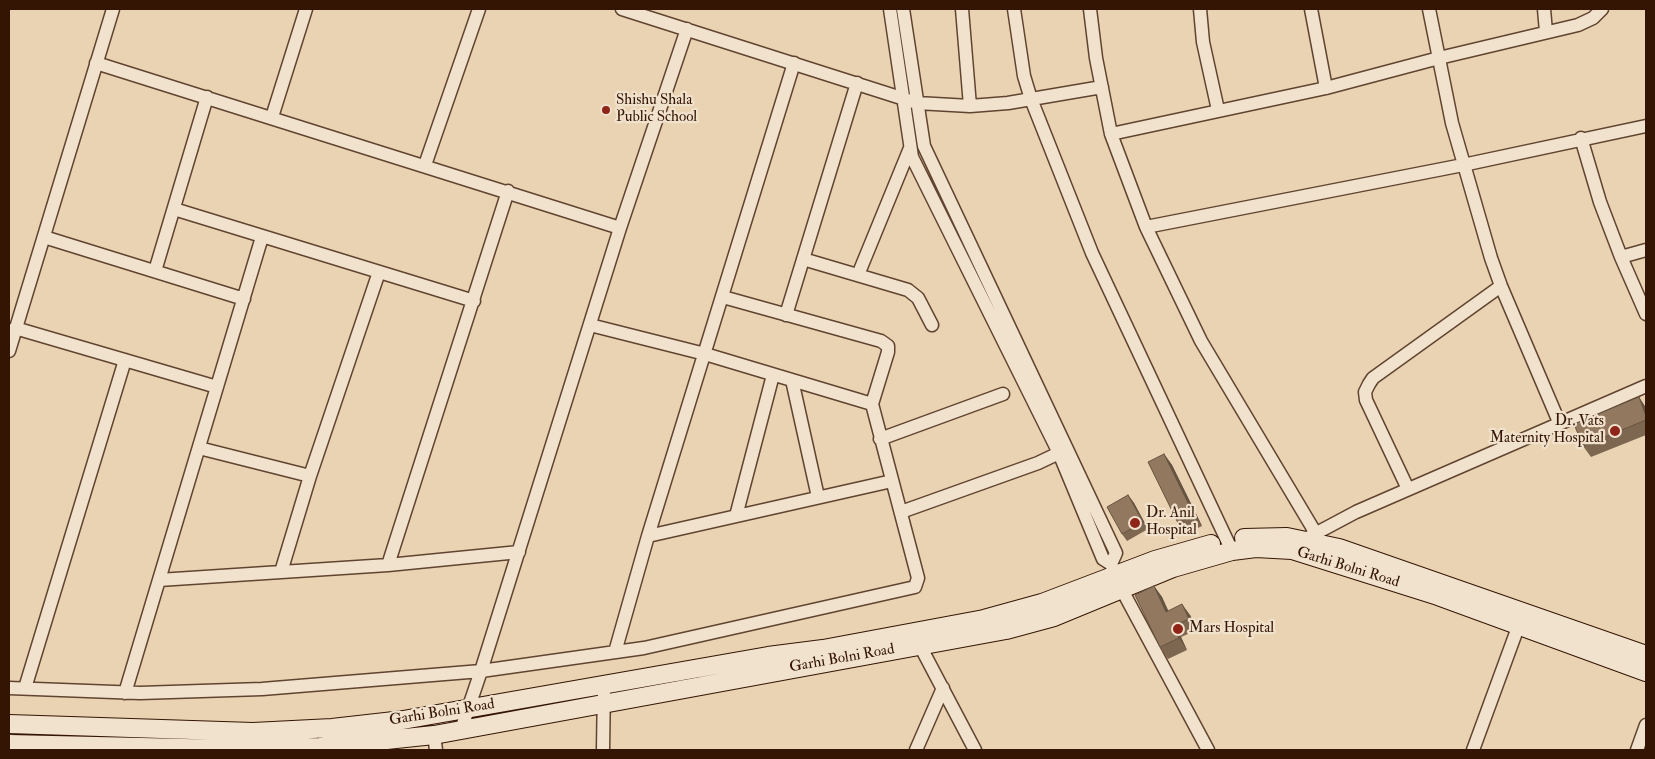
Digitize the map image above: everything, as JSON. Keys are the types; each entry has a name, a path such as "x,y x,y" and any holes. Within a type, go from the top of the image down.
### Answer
{"main road":[{"name":"Garhi Bolni Road","path":"9,724 254,732 332,728 404,720 604,685 1034,623 1054,617 1115,575 1173,568 1229,545 1256,548 1304,540 1438,596 1646,655"},
{"name":"Garhi Bolni Road","path":"1521,619 1646,672"},
{"name":"Garhi Bolni Road","path":"9,744 320,748 435,742 461,730 605,704 916,639"}],"street":[{"path":"9,351 113,9"},
{"path":"272,117 306,9"},
{"path":"425,165 479,9"},
{"path":"622,9 917,103 970,106 1032,99 1102,87"},
{"path":"890,9 910,148 918,169 1058,453 1103,559 1115,575 1208,750"},
{"path":"903,9 924,146 932,167 1116,553 1115,575"},
{"path":"962,9 970,106"},
{"path":"1014,9 1024,76 1104,282 1229,545"},
{"path":"1090,9 1111,134 1146,227 1201,341 1304,540 1408,489 1559,422 1646,386"},
{"path":"1200,9 1204,42 1218,110"},
{"path":"1311,9 1326,88"},
{"path":"1429,9 1463,165 1501,286 1559,422"},
{"path":"1544,9 1546,32"},
{"path":"1111,134 1326,88 1439,58 1578,25 1593,18 1602,9"},
{"path":"461,730 482,671 620,228 687,29"},
{"path":"96,63 508,191 620,228"},
{"path":"616,652 648,536 794,63"},
{"path":"786,315 857,84"},
{"path":"155,271 207,97"},
{"path":"1146,227 1463,165 1581,138 1646,126"},
{"path":"1581,138 1600,202 1646,314"},
{"path":"858,275 910,148"},
{"path":"388,565 508,191"},
{"path":"174,209 474,301"},
{"path":"44,237 244,299"},
{"path":"125,692 262,237"},
{"path":"1621,257 1646,250"},
{"path":"804,259 914,294 932,325"},
{"path":"281,572 310,476 379,272"},
{"path":"1408,489 1366,400 1365,392 1368,384 1373,378 1501,286"},
{"path":"9,688 125,692 262,689 482,671 644,648 911,589 918,583 918,578 872,404 888,352 885,343 723,296"},
{"path":"590,325 705,354 872,404"},
{"path":"15,328 217,387"},
{"path":"25,688 124,360"},
{"path":"736,516 773,375"},
{"path":"792,380 818,497"},
{"path":"880,439 1003,394"},
{"path":"199,448 310,476"},
{"path":"901,512 1038,463 1058,453"},
{"path":"648,536 892,480"},
{"path":"159,580 388,565 519,552"},
{"path":"1473,750 1521,619"},
{"path":"916,639 976,750"},
{"path":"603,750 604,685"},
{"path":"916,750 943,688"},
{"path":"1637,750 1646,725"}],"building":[{"path":"1639,397 1646,420 1583,446 1574,424"},
{"path":"1164,454 1194,515 1178,523 1148,462"},
{"path":"1128,495 1143,522 1122,534 1107,507"},
{"path":"1154,586 1166,612 1182,604 1189,619 1173,626 1179,638 1160,647 1135,595"}],"place":[{"name":"Shishu Shala Public School","path":"606,110"},
{"name":"Dr. Vats Maternity Hospital","path":"1615,431"},
{"name":"Dr. Anil Hospital","path":"1135,523"},
{"name":"Mars Hospital","path":"1178,629"}]}
